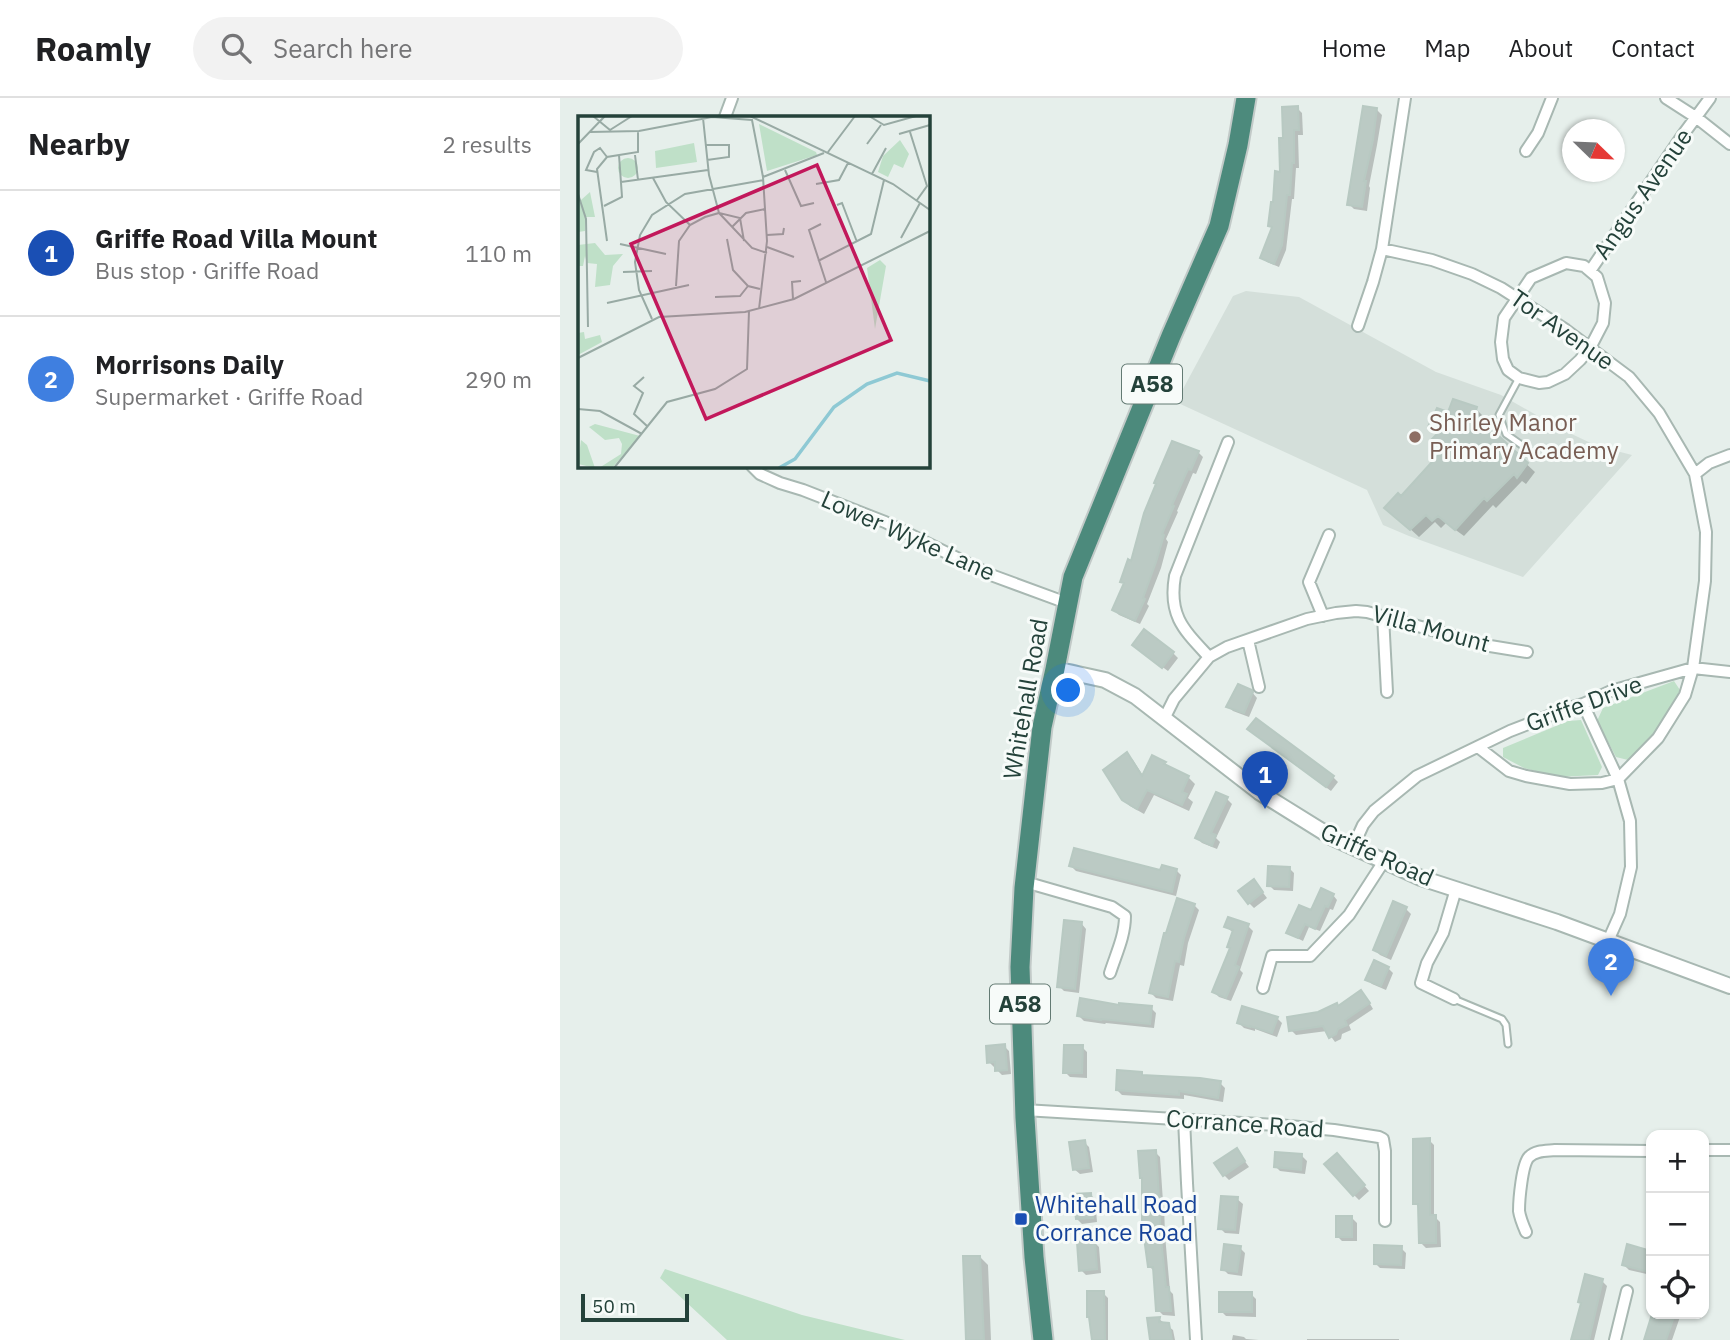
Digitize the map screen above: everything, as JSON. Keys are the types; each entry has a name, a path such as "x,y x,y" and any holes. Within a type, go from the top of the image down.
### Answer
{"highway":[{"name":"Whitehall Road","path":"1043,1340 1034,1257 1024,1111 1020,967 1025,882 1042,727 1073,577 1219,226 1246,98"}],"street":[{"path":"725,116 732,98"},
{"path":"1358,326 1382,249 1405,98"},
{"path":"1526,151 1538,133 1552,98"},
{"path":"1666,98 1730,144"},
{"name":"Angus Avenue","path":"1590,271 1710,98"},
{"name":"Tor Avenue","path":"1382,249 1432,260 1472,274 1500,288 1590,348 1629,377 1659,413 1695,474"},
{"path":"1566,263 1584,266 1597,276 1605,303 1603,323 1590,348 1565,374 1548,382 1530,382 1508,370 1503,359 1501,342 1504,318 1517,299 1531,278 1566,263"},
{"path":"1209,657 1189,636 1177,617 1172,590 1175,576 1228,442"},
{"path":"1695,474 1709,463 1730,455"},
{"name":"Lower Wyke Lane","path":"753,467 760,474 885,522 991,575 1067,603"},
{"name":"Griffe Drive","path":"1618,779 1658,738 1685,695 1693,668 1705,581 1706,532 1695,474"},
{"path":"1323,616 1309,582 1329,535"},
{"name":"Villa Mount","path":"1164,719 1174,699 1209,657 1248,640 1323,616 1356,611 1490,646 1527,652"},
{"path":"1383,616 1387,692"},
{"path":"1248,640 1259,687"},
{"path":"1693,668 1730,672"},
{"name":"Griffe Drive","path":"1353,847 1363,825 1374,811 1417,776 1510,731 1611,691 1693,668"},
{"name":"Griffe Road","path":"1055,669 1105,680 1135,696 1259,792 1311,826 1353,847 1421,878 1546,918 1730,986"},
{"path":"1583,704 1618,779 1630,821 1631,867 1620,914 1608,941"},
{"path":"1478,747 1509,771 1526,776 1570,784 1602,783 1618,779"},
{"path":"1263,988 1272,956 1310,956 1349,915 1384,861"},
{"path":"1025,882 1112,907 1125,916 1125,930 1110,973"},
{"path":"1454,999 1421,983 1427,962 1443,933 1457,889"},
{"name":"Corrance Road","path":"1024,1111 1334,1129 1379,1137 1385,1151 1385,1221"},
{"path":"1185,1119 1186,1183 1196,1340"},
{"path":"1526,1232 1519,1210 1524,1163 1531,1155 1555,1150 1646,1151"},
{"path":"1709,1150 1730,1150"},
{"path":"1615,1340 1627,1291"}],"lane":[{"path":"1519,378 1499,415 1507,434 1530,451"},
{"path":"1454,999 1502,1019 1506,1025 1508,1044"}],"shaded area":[{"name":"Shirley Manor Primary Academy","path":"1246,291 1299,297 1436,372 1501,395 1597,446 1632,455 1523,577 1383,525 1367,490 1176,402 1233,296"}],"green space":[{"path":"1674,681 1680,690 1654,736 1628,760 1616,757 1597,721 1603,708"},
{"path":"1581,720 1602,767 1598,775 1558,777 1524,768 1503,757 1503,748 1568,721"},
{"path":"665,1269 802,1315 905,1340 727,1340 660,1278"}],"building":[{"path":"1298,106 1299,130 1294,130 1290,195 1287,195 1282,245 1274,264 1260,258 1272,227 1268,226 1275,171 1280,172 1282,107"},
{"path":"1363,106 1377,108 1362,207 1347,205"},
{"path":"1453,399 1477,407 1475,414 1528,463 1517,478 1514,474 1487,501 1484,498 1455,530 1438,516 1432,521 1426,515 1410,530 1384,508 1398,493 1401,496 1441,452 1430,441 1439,432 1428,427 1437,408 1448,412"},
{"path":"1172,441 1199,451 1172,505 1174,506 1162,534 1164,535 1156,562 1143,598 1145,599 1135,621 1112,610 1124,583 1120,582 1128,559 1131,561 1144,513 1156,484 1154,483"},
{"path":"1144,629 1174,652 1162,668 1132,645"},
{"path":"1238,684 1253,692 1244,713 1226,707"},
{"path":"1256,718 1334,776 1326,787 1247,729"},
{"path":"1127,752 1142,776 1152,755 1189,776 1182,792 1187,794 1182,805 1147,790 1137,809 1122,800 1103,770"},
{"path":"1216,792 1228,797 1211,833 1216,835 1212,846 1195,838"},
{"path":"1074,848 1160,870 1162,865 1177,869 1172,892 1069,866"},
{"path":"1268,866 1290,867 1289,887 1267,886"},
{"path":"1254,879 1263,892 1248,904 1238,891"},
{"path":"1321,888 1334,894 1328,907 1325,906 1315,929 1305,924 1298,938 1286,933 1299,905 1311,910"},
{"path":"1177,898 1195,904 1179,962 1175,961 1168,997 1149,993 1164,933"},
{"path":"1393,901 1407,907 1386,956 1373,950"},
{"path":"1228,917 1249,924 1235,965 1239,967 1226,998 1212,992 1230,948 1227,947 1233,930 1224,927"},
{"path":"1064,920 1082,922 1075,989 1057,987"},
{"path":"1374,960 1389,967 1381,986 1365,980"},
{"path":"1361,990 1370,1003 1345,1020 1347,1025 1329,1038 1323,1026 1289,1031 1287,1017 1318,1012 1337,1003 1338,1006"},
{"path":"1080,998 1119,1005 1152,1006 1150,1024 1077,1016"},
{"path":"1242,1006 1278,1017 1272,1033 1237,1023"},
{"path":"1005,1044 1007,1070 995,1071 995,1062 987,1063 986,1046"},
{"path":"1064,1045 1083,1045 1082,1073 1063,1073"},
{"path":"1117,1070 1142,1072 1142,1075 1221,1081 1218,1098 1179,1091 1179,1095 1116,1090"},
{"path":"1430,1138 1430,1215 1436,1215 1436,1243 1419,1243 1418,1204 1413,1204 1413,1139"},
{"path":"1085,1140 1089,1168 1073,1170 1069,1142"},
{"path":"1237,1148 1245,1161 1223,1176 1214,1163"},
{"path":"1156,1150 1160,1229 1171,1311 1156,1311 1153,1267 1148,1267 1142,1223 1142,1178 1138,1151"},
{"path":"1275,1152 1302,1154 1301,1170 1274,1167"},
{"path":"1337,1153 1365,1185 1353,1196 1324,1164"},
{"path":"1091,1193 1093,1218 1076,1219 1073,1194"},
{"path":"1221,1196 1238,1197 1235,1230 1218,1229"},
{"path":"1336,1216 1352,1216 1352,1237 1336,1237"},
{"path":"1095,1241 1097,1269 1079,1271 1077,1242"},
{"path":"1224,1244 1241,1246 1237,1272 1221,1270"},
{"path":"1627,1244 1646,1250 1646,1271 1622,1265"},
{"path":"1374,1245 1402,1246 1401,1265 1374,1264"},
{"path":"963,1256 980,1256 984,1340 966,1340"},
{"path":"1585,1274 1603,1279 1589,1340 1571,1340 1581,1303 1578,1302"},
{"path":"1087,1291 1104,1291 1105,1340 1092,1340 1087,1317"},
{"path":"1219,1292 1252,1292 1252,1312 1219,1312"},
{"path":"1160,1317 1159,1322 1169,1323 1172,1340 1150,1340 1147,1318"},
{"path":"1650,1319 1673,1319 1666,1340 1644,1340"}],"place":[{"name":"Shirley Manor Primary Academy","path":"1415,437"},
{"name":"Griffe Road Villa Mount","path":"1265,809"},
{"name":"Morrisons Daily","path":"1611,996"},
{"name":"Whitehall Road Corrance Road","path":"1021,1219"}]}
